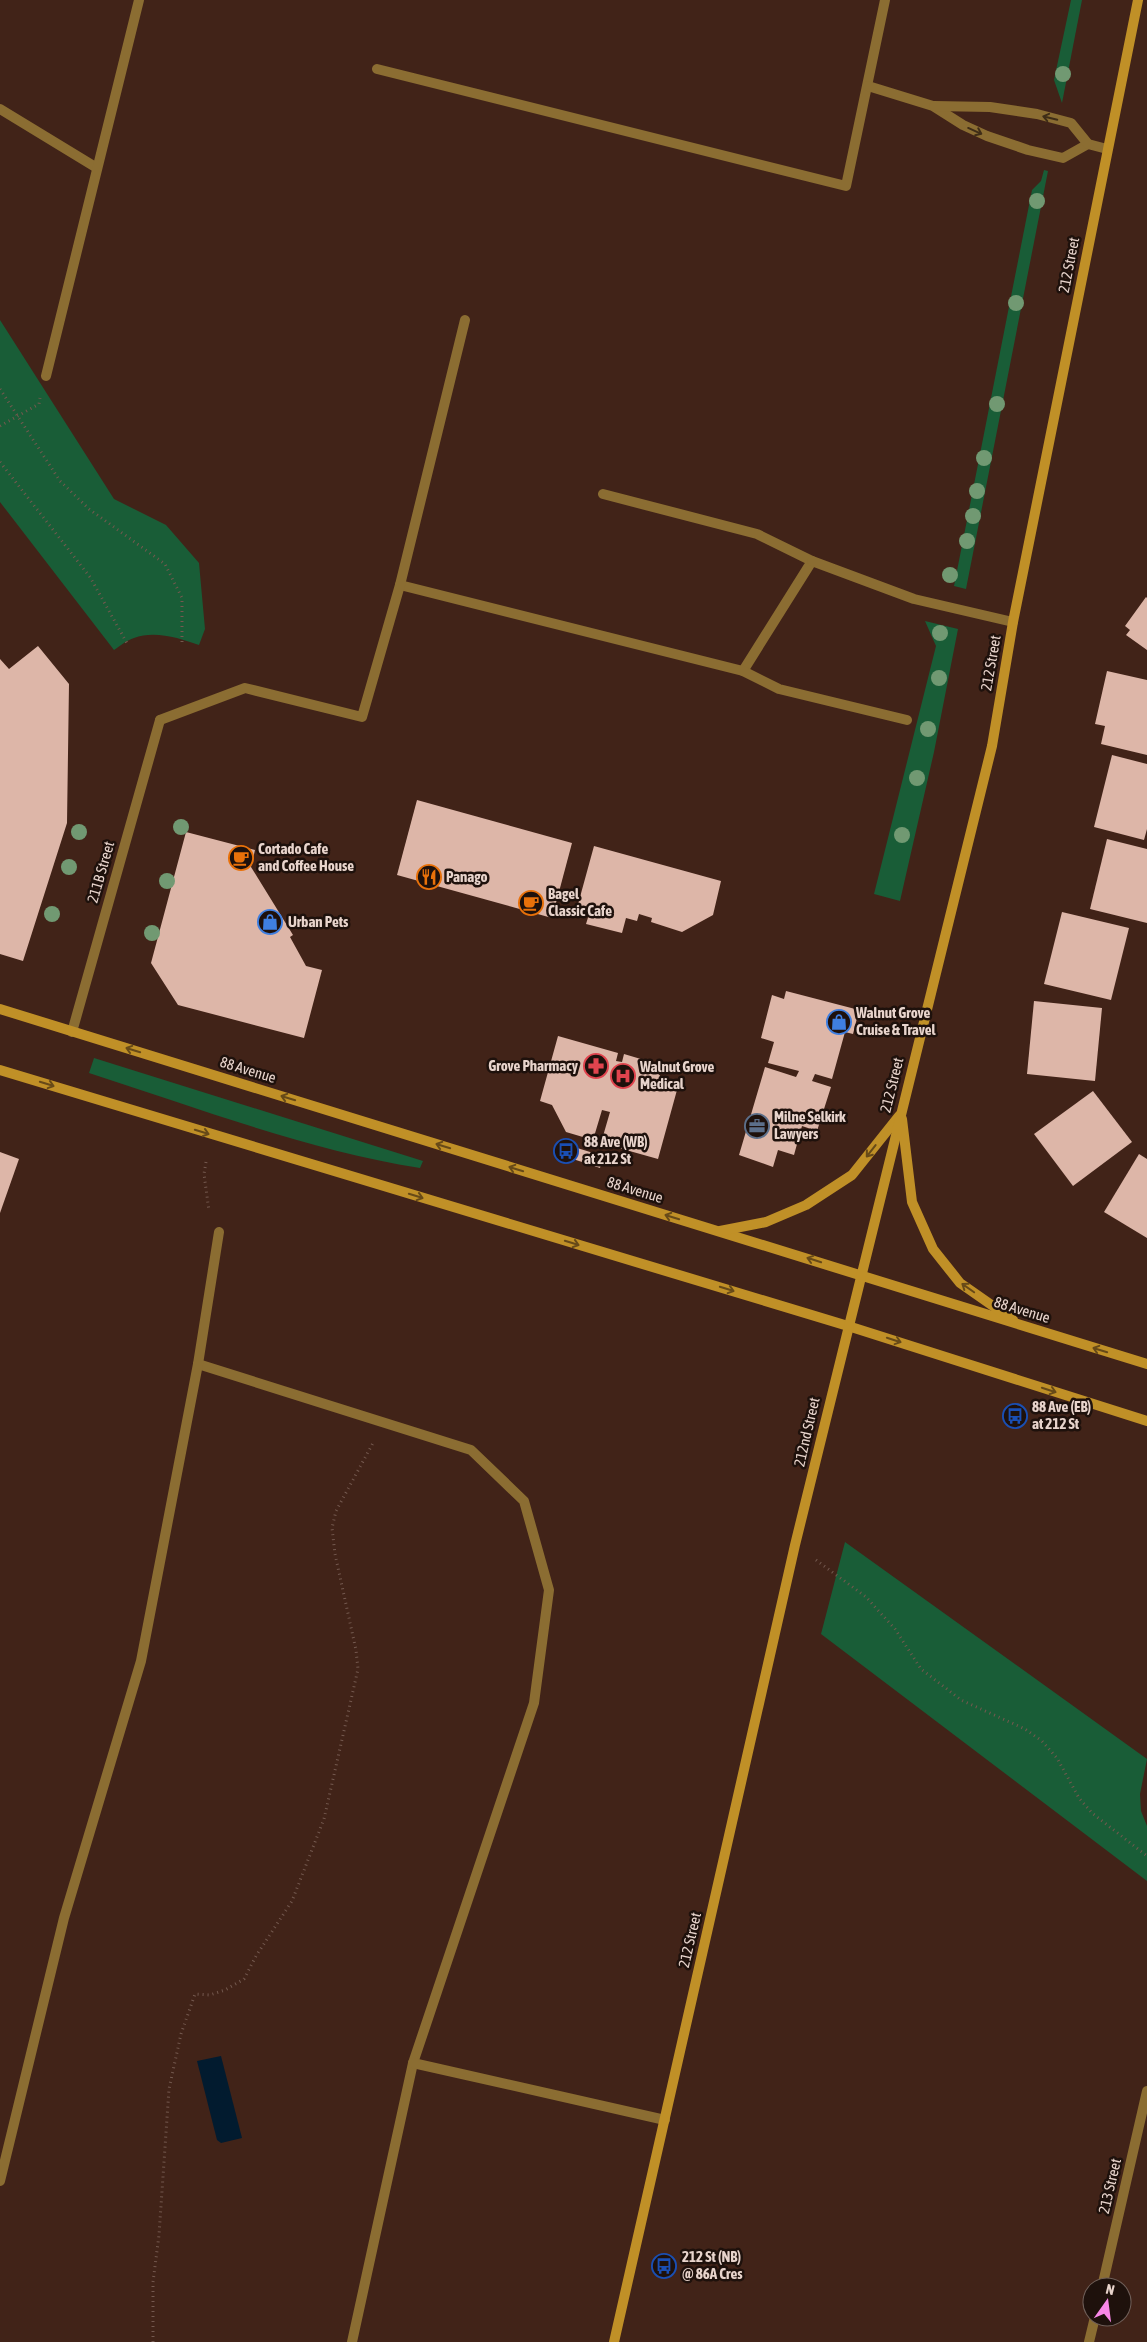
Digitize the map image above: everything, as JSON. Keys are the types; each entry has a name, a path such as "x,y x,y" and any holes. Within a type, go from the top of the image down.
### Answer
{"main road":[{"name":"212 Street","path":"848,1326 992,746 1013,622 1138,0"},
{"name":"88 Avenue","path":"0,1009 1147,1364"},
{"path":"0,1070 848,1326 1147,1421"},
{"path":"718,1231 766,1222 806,1205 852,1175 901,1113"},
{"path":"901,1113 912,1202 933,1249 960,1283 1022,1326"},
{"name":"212nd Street","path":"795,1545 848,1326"},
{"name":"212 Street","path":"614,2342 795,1545"}],"street":[{"path":"46,376 139,0"},
{"path":"377,69 846,186 885,0"},
{"path":"868,86 933,106 963,126 1028,150 1063,158 1088,144"},
{"path":"933,106 990,106 1037,114 1072,123 1088,144 1107,149"},
{"path":"0,109 97,168"},
{"path":"465,320 400,585 743,671 779,689 907,720"},
{"path":"603,494 758,534 812,561 914,599 1013,622"},
{"path":"743,671 812,561"},
{"name":"211B Street","path":"72,1032 160,720 245,688 362,717 400,585"},
{"path":"0,2181 64,1918 142,1661 198,1364 219,1232"},
{"path":"198,1364 472,1450 524,1501 549,1590 534,1703 413,2063 352,2342"},
{"path":"413,2063 665,2120"},
{"name":"213 Street","path":"1104,2277 1147,2091"},
{"path":"1089,2342 1093,2327"}],"path":[{"path":"0,389 60,481 89,509 165,564 182,598 182,643"},
{"path":"0,426 26,412"},
{"path":"0,462 90,577 128,645"},
{"path":"206,1162 204,1174 210,1214 219,1232"},
{"path":"153,2342 153,2282 159,2235 168,2105 181,2034 195,1994 210,1995 244,1979 256,1956 292,1901 324,1819 358,1669 356,1650 335,1554 332,1528 336,1511 385,1422"},
{"path":"795,1545 866,1597 895,1629 921,1669 961,1700 1025,1729 1042,1741 1057,1758 1078,1798 1092,1814 1147,1856"}],"green space":[{"path":"1071,0 1082,0 1062,103 1054,80"},
{"path":"1044,170 1048,171 966,589 954,586 1032,190 1041,181"},
{"path":"0,320 114,499 166,525 199,563 205,629 199,645 175,638 150,635 131,639 114,650 0,502"},
{"path":"925,621 958,629 934,752 900,901 874,894 936,646"},
{"path":"94,1058 423,1161 420,1168 378,1160 253,1127 89,1073"},
{"path":"845,1542 1147,1759 1140,1794 1141,1811 1147,1826 1147,1881 821,1634"}],"water":[{"path":"221,2056 242,2138 221,2143 217,2140 197,2061"}],"building":[{"path":"1146,597 1147,650 1126,635 1130,630 1125,626"},
{"path":"38,646 69,684 67,823 23,961 0,954 0,659 9,669"},
{"path":"1107,671 1147,680 1147,755 1101,744 1105,726 1095,724"},
{"path":"1112,755 1147,764 1147,829 1144,840 1094,827"},
{"path":"417,800 572,843 552,918 397,875"},
{"path":"186,832 255,850 251,867 293,935 290,937 306,966 322,970 304,1038 178,1005 151,963"},
{"path":"1107,839 1147,849 1147,923 1090,909"},
{"path":"594,846 721,881 713,915 682,932 651,922 652,918 639,914 637,921 626,918 622,933 586,924 590,911 577,908"},
{"path":"1062,912 1129,928 1111,1000 1044,984"},
{"path":"786,991 859,1010 853,1034 845,1032 832,1079 815,1074 812,1081 831,1087 817,1131 802,1126 794,1155 778,1150 773,1167 739,1155 765,1067 796,1077 799,1071 768,1063 774,1042 761,1038 772,995 784,999"},
{"path":"1034,1001 1102,1008 1095,1081 1027,1074"},
{"path":"558,1036 618,1053 616,1061 622,1062 624,1054 661,1065 658,1073 668,1087 677,1090 658,1159 601,1143 610,1112 602,1110 593,1140 566,1132 552,1105 540,1101"},
{"path":"1093,1091 1132,1142 1073,1186 1034,1134"},
{"path":"574,1147 603,1156 600,1168 570,1158"},
{"path":"0,1152 19,1159 0,1213"},
{"path":"1139,1154 1147,1159 1147,1238 1104,1212"}],"place":[{"name":"Cortado Cafe and Coffee House","path":"241,858"},
{"name":"Panago","path":"429,877"},
{"name":"Bagel Classic Cafe","path":"531,903"},
{"name":"Urban Pets","path":"270,922"},
{"name":"Walnut Grove Cruise & Travel","path":"839,1022"},
{"name":"Grove Pharmacy","path":"596,1066"},
{"name":"Walnut Grove Medical","path":"623,1076"},
{"name":"Milne Selkirk Lawyers","path":"757,1126"},
{"name":"88 Ave (WB) at 212 St","path":"566,1151"},
{"name":"88 Ave (EB) at 212 St","path":"1015,1416"},
{"name":"212 St (NB) @ 86A Cres","path":"664,2266"}]}
